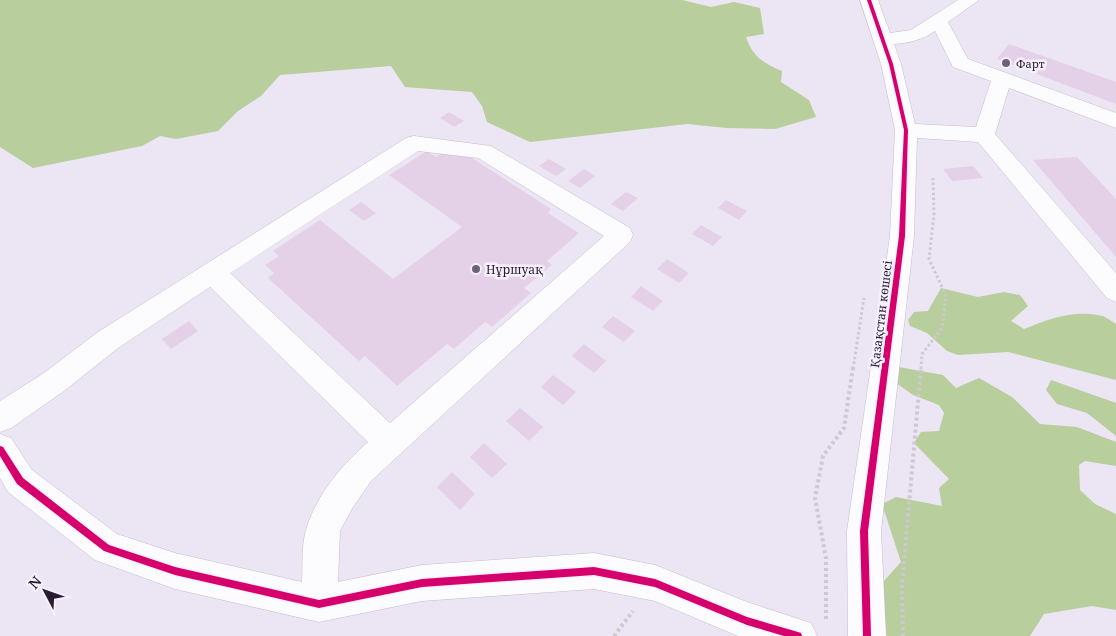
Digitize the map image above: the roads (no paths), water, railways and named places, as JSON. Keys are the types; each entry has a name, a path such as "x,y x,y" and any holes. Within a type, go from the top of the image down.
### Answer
{"street":[{"name":"Қазақстан көшесі","path":"867,636 864,531 902,236 906,130 883,39 869,0"},
{"path":"883,39 905,38 929,27 970,0"},
{"path":"938,20 960,63 1116,121"},
{"path":"984,135 1002,79"},
{"path":"906,130 984,135 1116,291"},
{"path":"0,418 54,382 108,340 414,143 482,151 621,235 360,470 341,495 323,529 319,604"},
{"path":"212,272 390,444"},
{"path":"0,449 20,481 107,548 174,571 319,604 422,583 594,571 655,582 747,621 812,631"}],"place":[{"name":"Фарт","path":"1006,63"},
{"name":"Нұршуақ","path":"476,269"}]}
